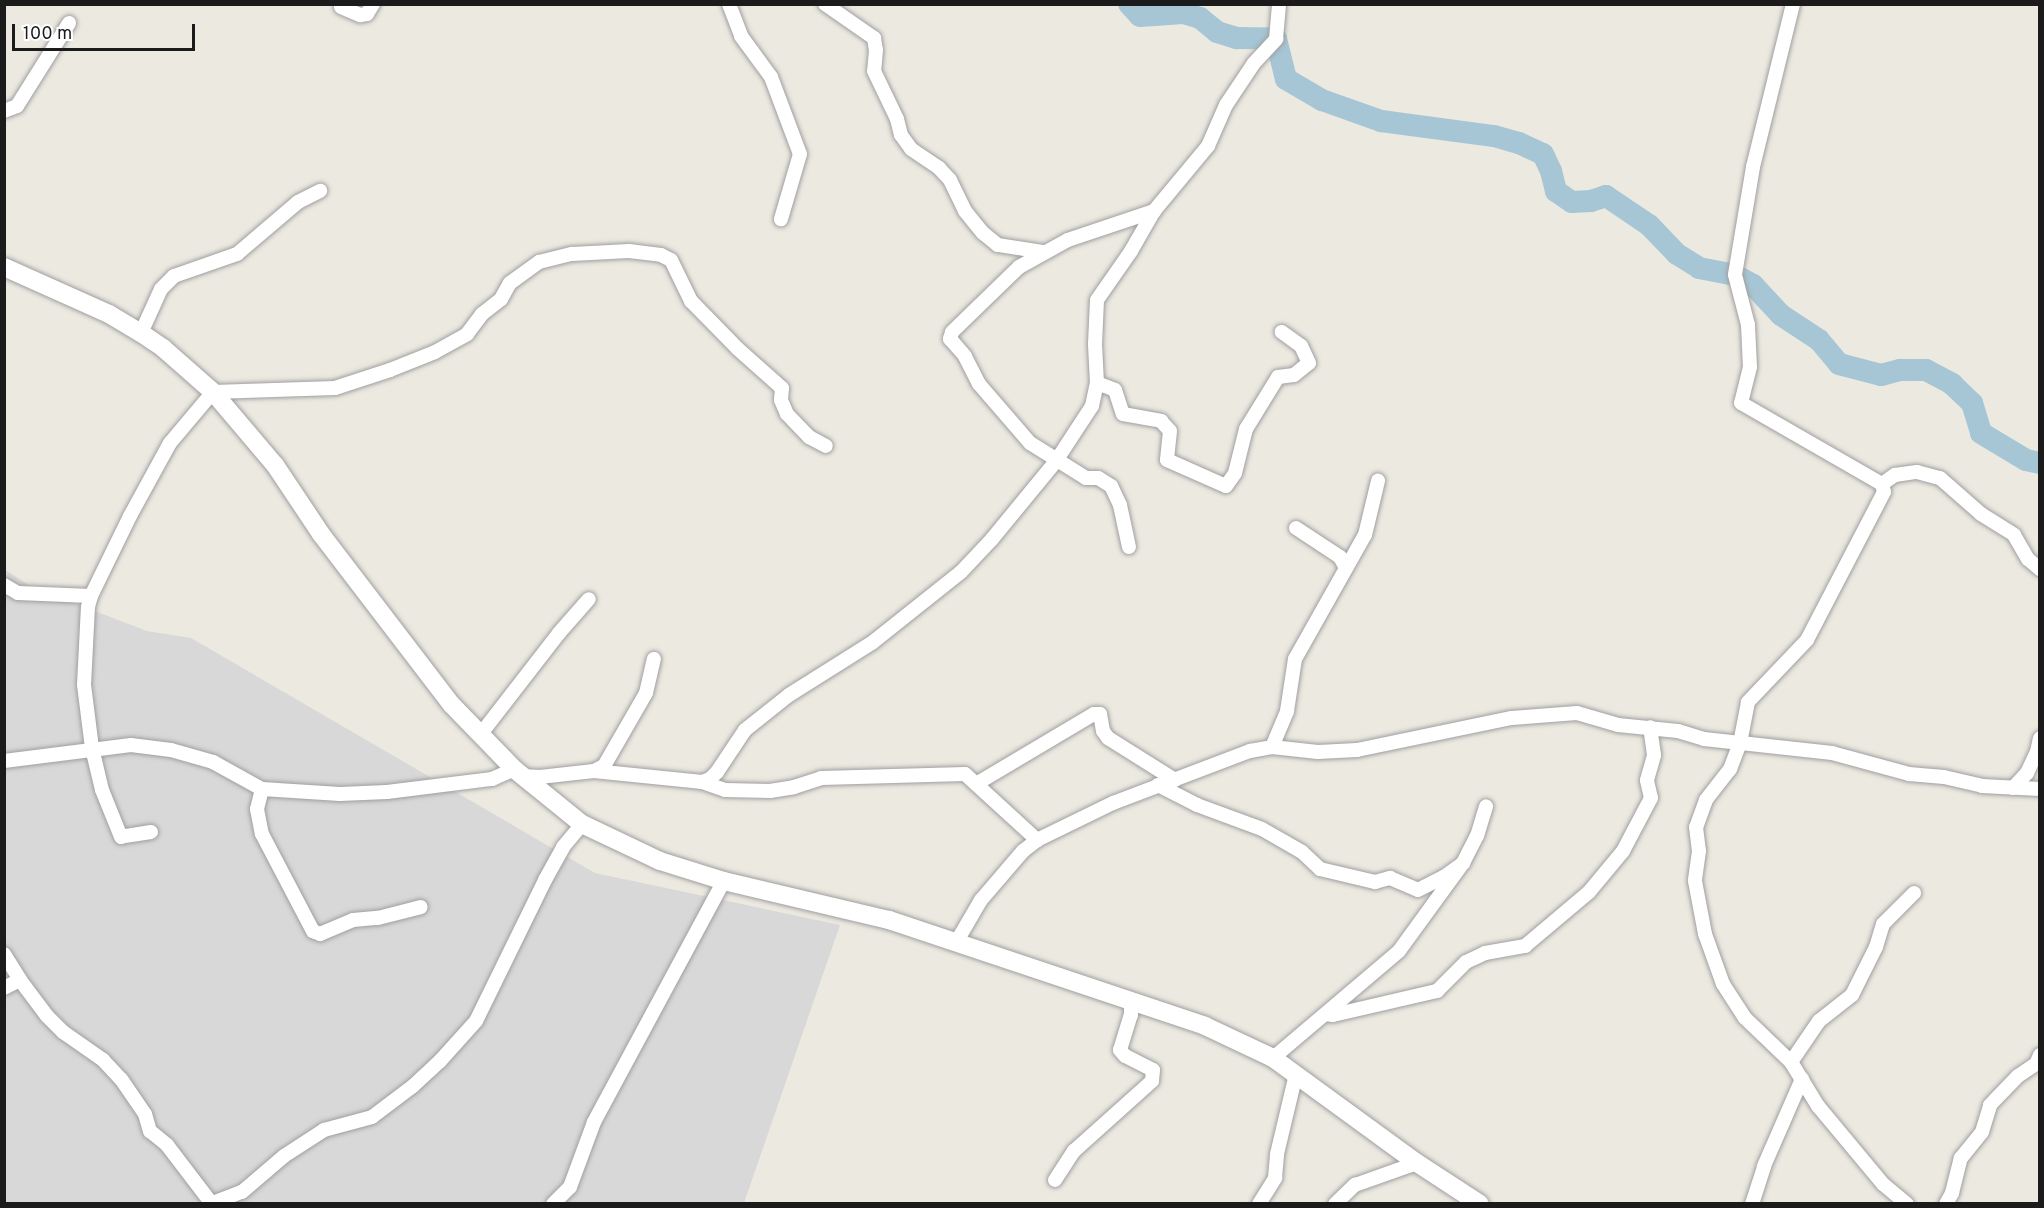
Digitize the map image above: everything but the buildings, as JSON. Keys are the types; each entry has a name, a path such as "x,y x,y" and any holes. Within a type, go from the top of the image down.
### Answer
{"street":[{"path":"341,7 360,15 367,14 373,4"},
{"path":"729,4 741,36 771,77 800,154 781,219"},
{"path":"825,4 874,38 876,50 874,71 897,119 901,135 911,149 939,168 950,180 965,211 983,233 998,245 1043,252"},
{"path":"702,782 710,779 717,772 745,730 789,695 873,642 961,572 992,539 1056,460 1092,406 1097,383 1095,344 1097,300 1131,252 1154,211 1208,146 1226,105 1254,63 1276,39 1279,4"},
{"path":"1793,4 1753,166 1735,275 1748,325 1750,367 1741,403 1882,484 1884,492 1807,640 1748,702 1740,742 1730,769 1706,800 1696,827 1699,851 1695,872 1706,934 1723,984 1745,1018 1791,1062 1818,1106 1883,1184 1907,1203"},
{"path":"4,111 17,106 46,64 69,23"},
{"path":"141,333 162,289 174,276 237,254 298,202 320,191"},
{"path":"1129,546 1120,505 1110,486 1098,478 1086,478 1030,443 979,384 965,356 950,339 952,332 1005,279 1043,252 1068,240 1154,211"},
{"path":"151,832 124,838 118,834 102,790 92,748 84,685 90,596 170,443 213,392 335,388 390,370 466,334 482,314 501,299 510,283 539,262 572,254 629,251 661,255 671,260 691,301 738,349 770,375 782,388 781,400 787,414 809,437 826,446"},
{"path":"4,267 109,314 141,333 163,348 213,392 275,465 321,534 451,704 518,772 582,824 660,861 724,881 820,901 957,941 1205,1026 1273,1058 1417,1164 1480,1203"},
{"path":"1097,383 1115,390 1123,414 1161,422 1170,431 1167,460 1226,486 1235,473 1246,429 1278,377 1294,375 1310,363 1301,346 1282,332"},
{"path":"1882,484 1895,475 1917,472 1940,478 1981,514 2014,535 2028,559 2040,568"},
{"path":"1272,747 1287,711 1295,659 1345,566 1365,535 1378,481"},
{"path":"1296,528 1340,557 1345,566"},
{"path":"4,585 18,592 90,596"},
{"path":"480,735 559,633 589,599"},
{"path":"594,771 604,766 646,693 654,658"},
{"path":"957,941 981,900 1023,852 1037,840 1113,803 1158,785 1250,751 1272,747 1318,752 1356,750 1512,718 1577,713 1618,725 1650,727 1704,739 1832,753 1909,774 1944,777 1982,786 2040,789"},
{"path":"976,784 1094,714 1100,714 1103,732 1108,738 1176,780"},
{"path":"1326,1014 1333,1015 1437,991 1466,962 1485,953 1525,946 1589,892 1623,851 1651,798 1647,780 1654,754 1650,727"},
{"path":"2013,788 2027,773 2037,752 2040,738"},
{"path":"4,760 131,745 171,750 213,762 262,789 340,794 387,792 492,779 518,772 540,777 594,771 702,782 725,790 770,791 794,787 821,778 965,774 1037,840"},
{"path":"1158,785 1197,805 1262,829 1302,852 1320,869 1375,882 1390,878 1418,890 1444,877 1463,863"},
{"path":"262,789 257,809 262,834 313,931 320,934 353,920 378,918 421,907"},
{"path":"1273,1058 1399,951 1463,863 1477,836 1486,806"},
{"path":"4,954 20,980 63,1032 103,1060 122,1079 145,1114 150,1131 167,1145 212,1203 242,1192 284,1156 324,1130 372,1117 413,1086 440,1061 476,1021 545,880 563,847 582,824"},
{"path":"554,1203 570,1186 594,1122 724,881"},
{"path":"1791,1062 1819,1021 1852,995 1876,947 1883,924 1914,893"},
{"path":"4,988 20,980"},
{"path":"1055,1180 1074,1151 1152,1081 1154,1070 1125,1056 1120,1050 1131,1015 1131,1001"},
{"path":"1946,1203 1952,1192 1961,1158 1982,1132 1990,1105 2018,1076 2036,1064 2040,1055"},
{"path":"1259,1203 1275,1178 1277,1154 1296,1074"},
{"path":"1752,1203 1764,1166 1802,1079"},
{"path":"1335,1203 1355,1185 1417,1164"}],"shaded area":[{"path":"4,569 32,587 147,631 191,638 595,873 840,925 744,1203 5,1203"}],"waterway":[{"path":"1129,4 1140,16 1183,13 1200,18 1217,32 1237,38 1276,39 1286,79 1322,100 1381,121 1494,136 1519,143 1543,154 1551,171 1556,191 1572,202 1591,201 1606,196 1649,225 1677,254 1699,268 1735,275 1753,285 1781,315 1819,340 1839,364 1881,375 1900,370 1926,370 1952,384 1972,403 1981,433 2026,460 2040,463"}]}
